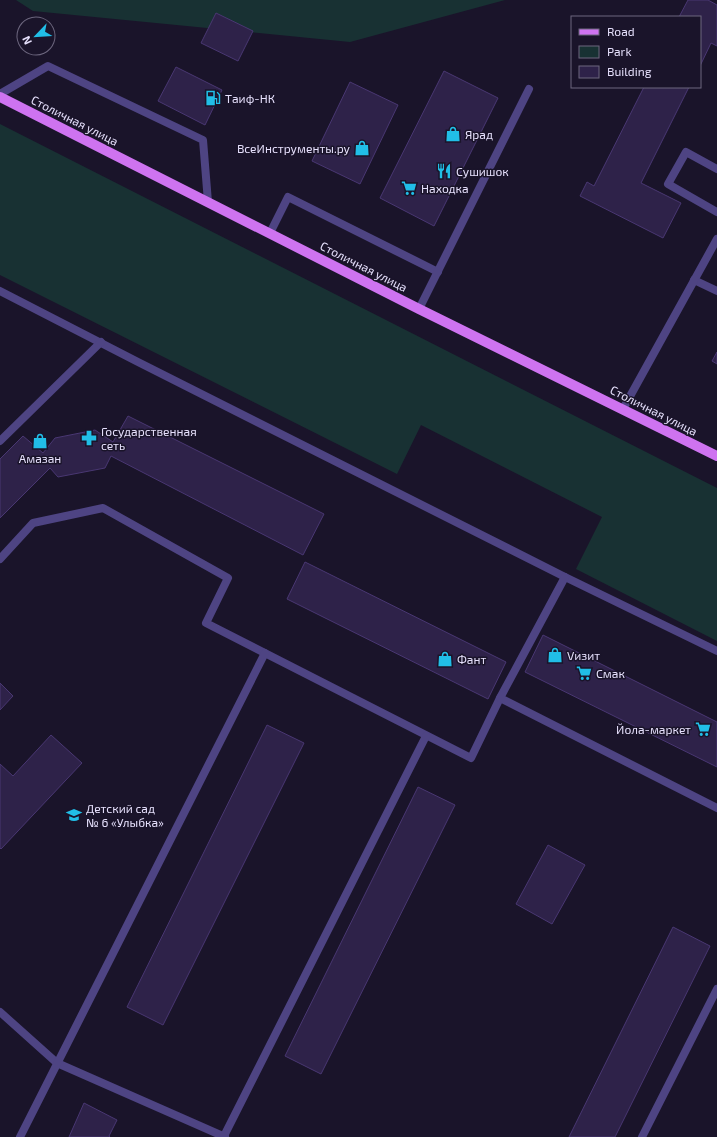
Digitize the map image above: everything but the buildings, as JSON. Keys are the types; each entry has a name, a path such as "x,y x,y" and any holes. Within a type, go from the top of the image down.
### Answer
{"main road":[{"name":"Столичная улица","path":"0,97 419,309 717,456"}],"lane":[{"path":"0,94 48,66 203,140 208,202"},
{"path":"419,309 529,89"},
{"path":"717,169 686,152 668,184 717,212"},
{"path":"270,233 288,197 438,272"},
{"path":"623,409 717,240"},
{"path":"694,280 717,291"},
{"path":"0,291 565,577 717,651"},
{"path":"0,441 100,342"},
{"path":"0,559 33,523 103,508 228,578 206,623 471,758 500,698 565,577"},
{"path":"20,1137 265,653"},
{"path":"500,698 717,808"},
{"path":"0,1012 57,1064 225,1137 426,736"},
{"path":"642,1137 717,989"}],"green space":[{"path":"16,0 505,0 350,42 33,11"},
{"path":"0,124 717,488 717,641 576,569 602,517 421,425 397,474 0,275"}],"place":[{"name":"Таиф-НК","path":"213,98"},
{"name":"Ярад","path":"453,134"},
{"name":"ВсеИнструменты.ру","path":"362,148"},
{"name":"Сушишок","path":"444,171"},
{"name":"Находка","path":"409,188"},
{"name":"Государственная сеть","path":"89,438"},
{"name":"Амазан","path":"40,441"},
{"name":"Vизит","path":"555,655"},
{"name":"Фант","path":"445,659"},
{"name":"Смак","path":"584,673"},
{"name":"Йола-маркет","path":"703,729"},
{"name":"Детский сад № 6 «Улыбка»","path":"74,815"}]}
